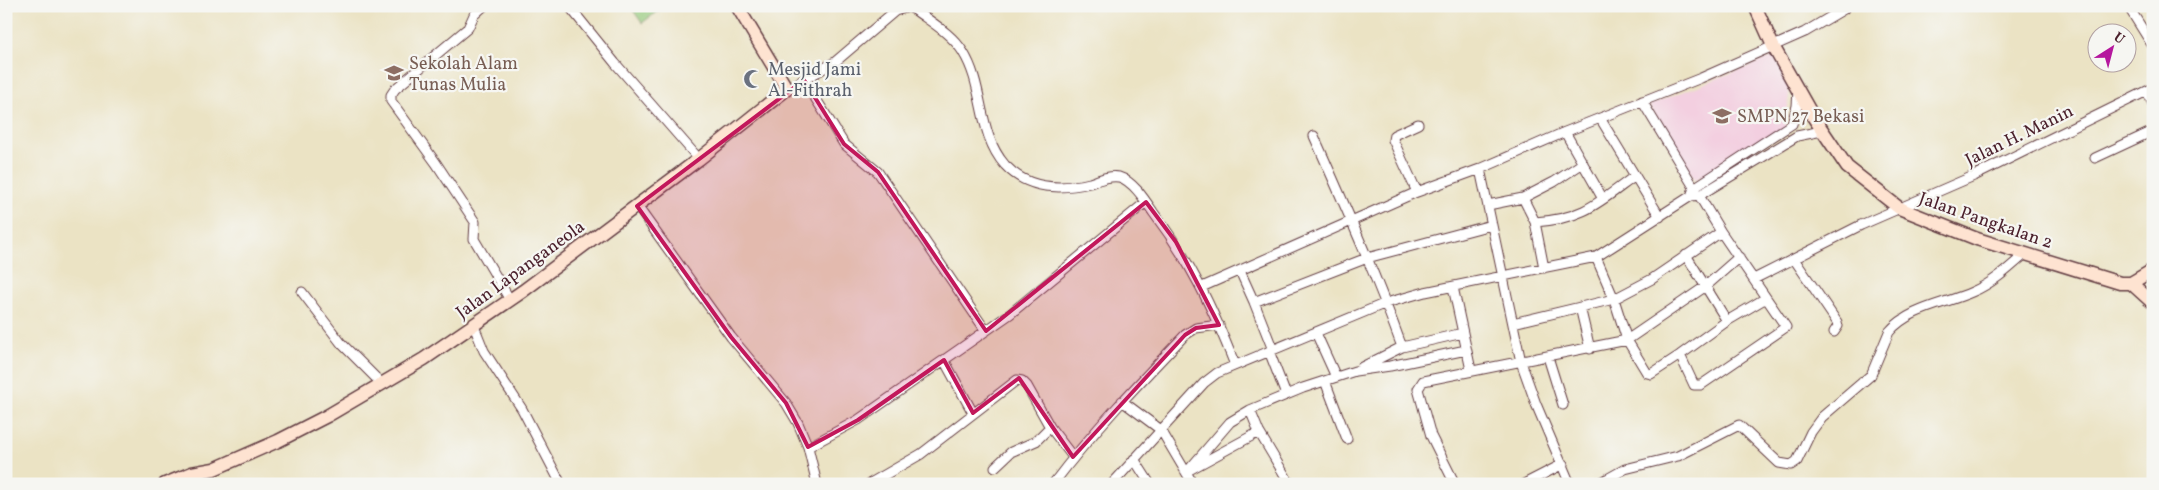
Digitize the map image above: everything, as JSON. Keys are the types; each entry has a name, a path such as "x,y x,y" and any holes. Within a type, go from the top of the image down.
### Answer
{"street":[{"path":"569,6 615,63 700,158"},
{"path":"737,6 787,89 846,53 895,11 909,7 922,15 962,50 971,69 988,136 1001,160 1013,172 1029,182 1055,187 1118,177 1129,183 1146,202 1176,242 1202,288 1235,365"},
{"name":"Jalan Pangkalan 2","path":"1755,6 1772,46 1822,131 1847,167 1899,208 1977,240 2026,253 2120,283 2131,282"},
{"path":"2128,6 2153,46"},
{"path":"480,8 474,15 468,28 395,89 391,101 476,222 474,239 510,300"},
{"path":"1202,288 1417,192 1480,169 1565,132 1701,78 1805,32 1844,9"},
{"path":"804,80 844,144 878,172 986,331"},
{"path":"1112,484 1211,377 1235,365 1316,333 1386,302 1596,257 1660,217 1790,126 1797,106 1798,88"},
{"name":"Jalan Lapanganeola","path":"165,484 192,473 214,468 242,458 327,416 474,326 637,206 787,89"},
{"path":"2150,90 2153,104"},
{"name":"Jalan H. Manin","path":"1754,279 1861,225 1976,175 2150,90"},
{"path":"1642,102 1695,193 1786,327 1701,385 1694,385 1680,355"},
{"path":"1600,118 1660,217"},
{"path":"1417,192 1393,140 1394,135 1418,124"},
{"path":"1790,126 1798,136"},
{"path":"1695,193 1798,136 1822,131"},
{"path":"2096,158 2153,131"},
{"path":"1565,132 1603,199"},
{"path":"1314,136 1386,302 1402,347"},
{"path":"1488,205 1523,198 1554,182 1583,163"},
{"path":"1480,169 1521,362 1536,404 1570,484"},
{"path":"1535,222 1576,215 1585,211 1635,176"},
{"path":"1523,198 1535,222 1544,268"},
{"path":"808,446 858,420 986,331 1050,283 1146,202"},
{"path":"637,206 725,329 786,403 798,423 808,446 817,484"},
{"path":"1254,302 1366,258 1491,225"},
{"path":"1512,323 1614,299 1652,279 1721,232"},
{"path":"1598,484 1625,469 1678,456 1739,425 1779,463 1791,465 1797,461 1810,432 1822,417 1871,376 1889,332 1893,327 1909,316 1973,292 2006,272 2026,253"},
{"path":"1686,255 1727,321"},
{"path":"1596,257 1614,299 1627,340 1648,373 1651,374 1727,321 1766,298"},
{"path":"1454,484 1431,436 1418,389 1423,381 1471,370 1590,349 1627,340 1706,286 1739,257"},
{"path":"1794,259 1837,322 1838,326 1834,332"},
{"path":"1240,270 1254,302 1286,395"},
{"path":"2153,270 2131,282 2153,303"},
{"path":"1453,288 1471,370"},
{"path":"302,292 341,343 382,384"},
{"path":"1580,307 1590,349"},
{"path":"1053,484 1073,457 1122,401 1185,336 1196,328 1219,325"},
{"path":"474,326 484,351 522,409 562,484"},
{"path":"1316,333 1336,377"},
{"path":"1355,371 1402,347 1463,333"},
{"path":"1187,472 1230,422 1250,410 1286,395 1355,371 1390,366 1466,350"},
{"path":"1548,357 1563,405"},
{"path":"944,360 974,413"},
{"path":"869,484 921,454 1014,382 1020,380 1027,386 1050,427 1073,457"},
{"path":"1325,381 1348,439"},
{"path":"1122,401 1161,430 1193,484"},
{"path":"1250,410 1260,432 1290,484"},
{"path":"995,467 1011,452 1036,441 1050,427"},
{"path":"1187,472 1260,432"},
{"path":"1134,459 1150,484"},
{"path":"1524,484 1563,464"}],"highlighted area":[{"path":"804,80 844,144 878,172 986,331 1146,202 1176,242 1219,325 1196,328 1185,335 1073,457 1019,378 973,413 944,360 858,420 808,447 786,403 731,337 637,206"}],"shaded area":[{"name":"SMPN 27 Bekasi","path":"1775,56 1790,83 1786,128 1695,180 1649,105"}],"green space":[{"path":"630,6 665,6 642,23"}],"place":[{"name":"Sekolah Alam Tunas Mulia","path":"394,73"},
{"name":"Mesjid Jami Al-Fithrah","path":"753,79"},
{"name":"SMPN 27 Bekasi","path":"1722,116"}]}
